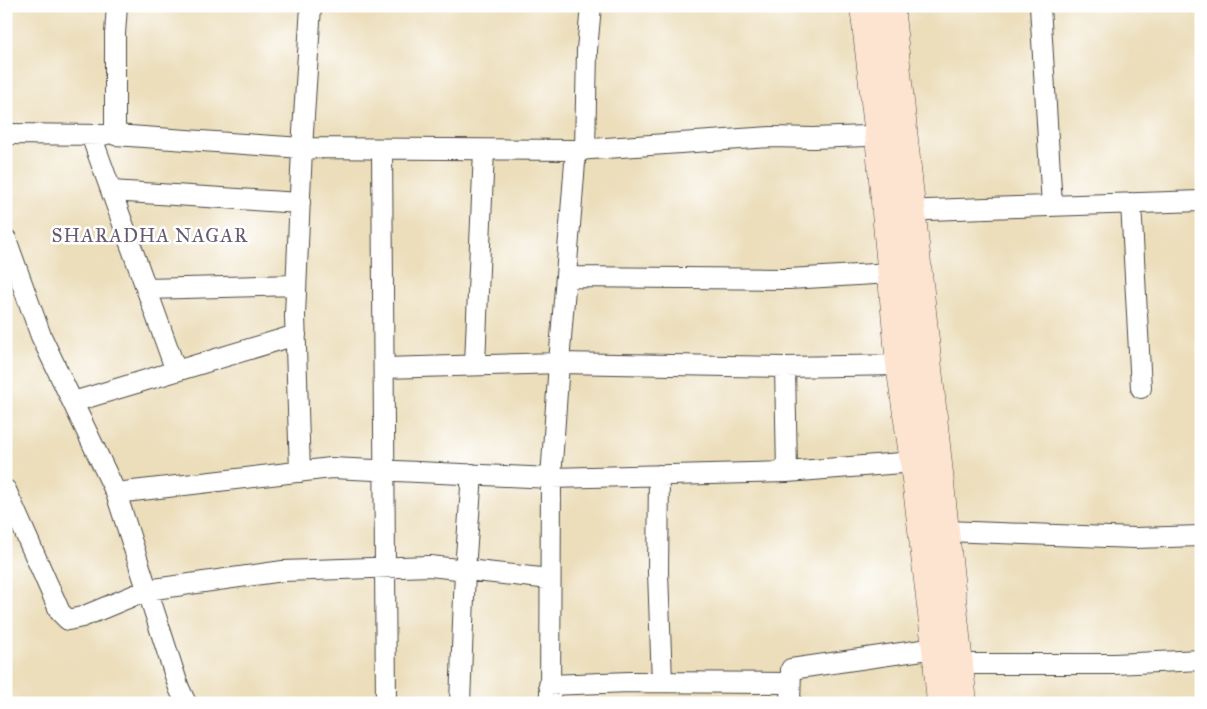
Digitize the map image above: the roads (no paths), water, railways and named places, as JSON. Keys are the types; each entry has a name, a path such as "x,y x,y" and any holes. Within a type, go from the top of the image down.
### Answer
{"street":[{"path":"115,135 115,34 117,6"},
{"path":"300,472 296,285 311,6"},
{"path":"591,6 580,150 566,277 551,478 550,694 662,682 790,682"},
{"path":"864,6 892,135 913,210 936,648 941,703"},
{"path":"890,6 892,135 886,211 900,365 946,531 964,703"},
{"path":"1040,6 1052,206"},
{"path":"6,134 115,135 302,148 484,150 580,150 771,137 813,138 892,135"},
{"path":"91,135 176,371"},
{"path":"382,149 386,703"},
{"path":"475,364 484,150"},
{"path":"111,191 300,203"},
{"path":"886,211 1201,201"},
{"path":"1131,203 1141,388"},
{"path":"6,239 41,336 116,493 186,703"},
{"path":"566,277 789,279 891,273"},
{"path":"146,289 296,285"},
{"path":"73,402 296,335"},
{"path":"384,368 559,363 785,367 900,365"},
{"path":"785,367 787,472"},
{"path":"116,493 331,468 551,478 787,472 926,460"},
{"path":"460,703 472,474"},
{"path":"659,476 658,572 662,682"},
{"path":"6,490 64,617 68,620 75,620 147,590 283,571 430,566 550,579"},
{"path":"946,531 1135,538 1201,536"},
{"path":"790,703 791,669 936,648"},
{"path":"960,664 1114,664 1201,660"}],"district":[{"name":"SHARADHA NAGAR","path":"150,235"}]}
